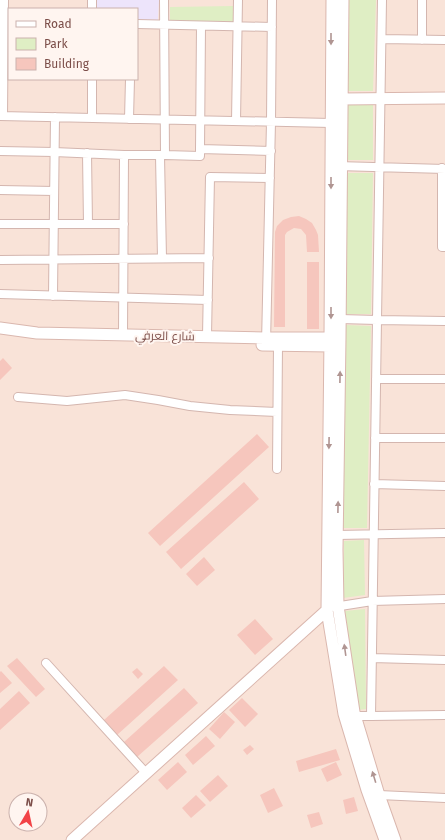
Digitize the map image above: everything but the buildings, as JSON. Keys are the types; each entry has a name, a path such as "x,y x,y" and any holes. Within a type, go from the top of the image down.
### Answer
{"main road":[{"path":"332,0 331,123 336,166 340,319 337,535 338,606 355,716 379,795 395,840"},
{"path":"343,0 342,99 336,166 330,342 327,610 344,714 385,840"},
{"path":"342,99 445,98"},
{"name":"شارع العرفي","path":"0,328 37,333 207,336 266,342 278,345 330,342"},
{"name":"شارع العرفي","path":"0,336 36,340 330,342"},
{"path":"72,840 327,610"}],"street":[{"path":"4,0 6,24 2,116 331,123"},
{"path":"162,258 164,0"},
{"path":"236,121 238,0"},
{"path":"266,342 271,151 272,0"},
{"path":"371,716 382,0"},
{"path":"422,0 422,40"},
{"path":"138,24 272,27"},
{"path":"0,151 200,156 201,26"},
{"path":"382,39 445,40"},
{"path":"92,80 92,118"},
{"path":"130,80 130,119"},
{"path":"53,296 55,117"},
{"path":"200,149 271,151"},
{"path":"87,154 88,224"},
{"path":"123,335 122,259 124,224 124,155"},
{"path":"336,166 444,168 442,246 445,246"},
{"path":"207,336 210,177 270,178"},
{"path":"0,190 54,190"},
{"path":"0,224 124,224"},
{"path":"0,260 209,258"},
{"path":"0,294 208,300"},
{"path":"340,319 445,321"},
{"path":"277,469 278,345"},
{"path":"376,379 445,379"},
{"path":"18,397 67,401 126,395 190,406 230,410 277,412"},
{"path":"375,438 445,438"},
{"path":"374,484 445,486"},
{"path":"337,535 445,533"},
{"path":"327,610 338,606 372,601 445,599"},
{"path":"372,658 445,660"},
{"path":"46,663 146,773"},
{"path":"355,716 445,715"},
{"path":"379,795 445,798"}],"shaded area":[{"path":"0,0 445,0 445,840 0,840"},
{"path":"96,0 159,0 158,20 138,20 138,8 96,8"}],"green space":[{"path":"349,0 376,0 373,91 347,91"},
{"path":"233,6 233,23 170,23 170,7"},
{"path":"348,104 373,105 373,160 347,160"},
{"path":"346,173 373,173 371,314 346,314"},
{"path":"346,325 371,326 367,528 343,528"},
{"path":"364,540 365,595 343,598 344,541"},
{"path":"365,609 366,709 358,710 345,611"}]}
